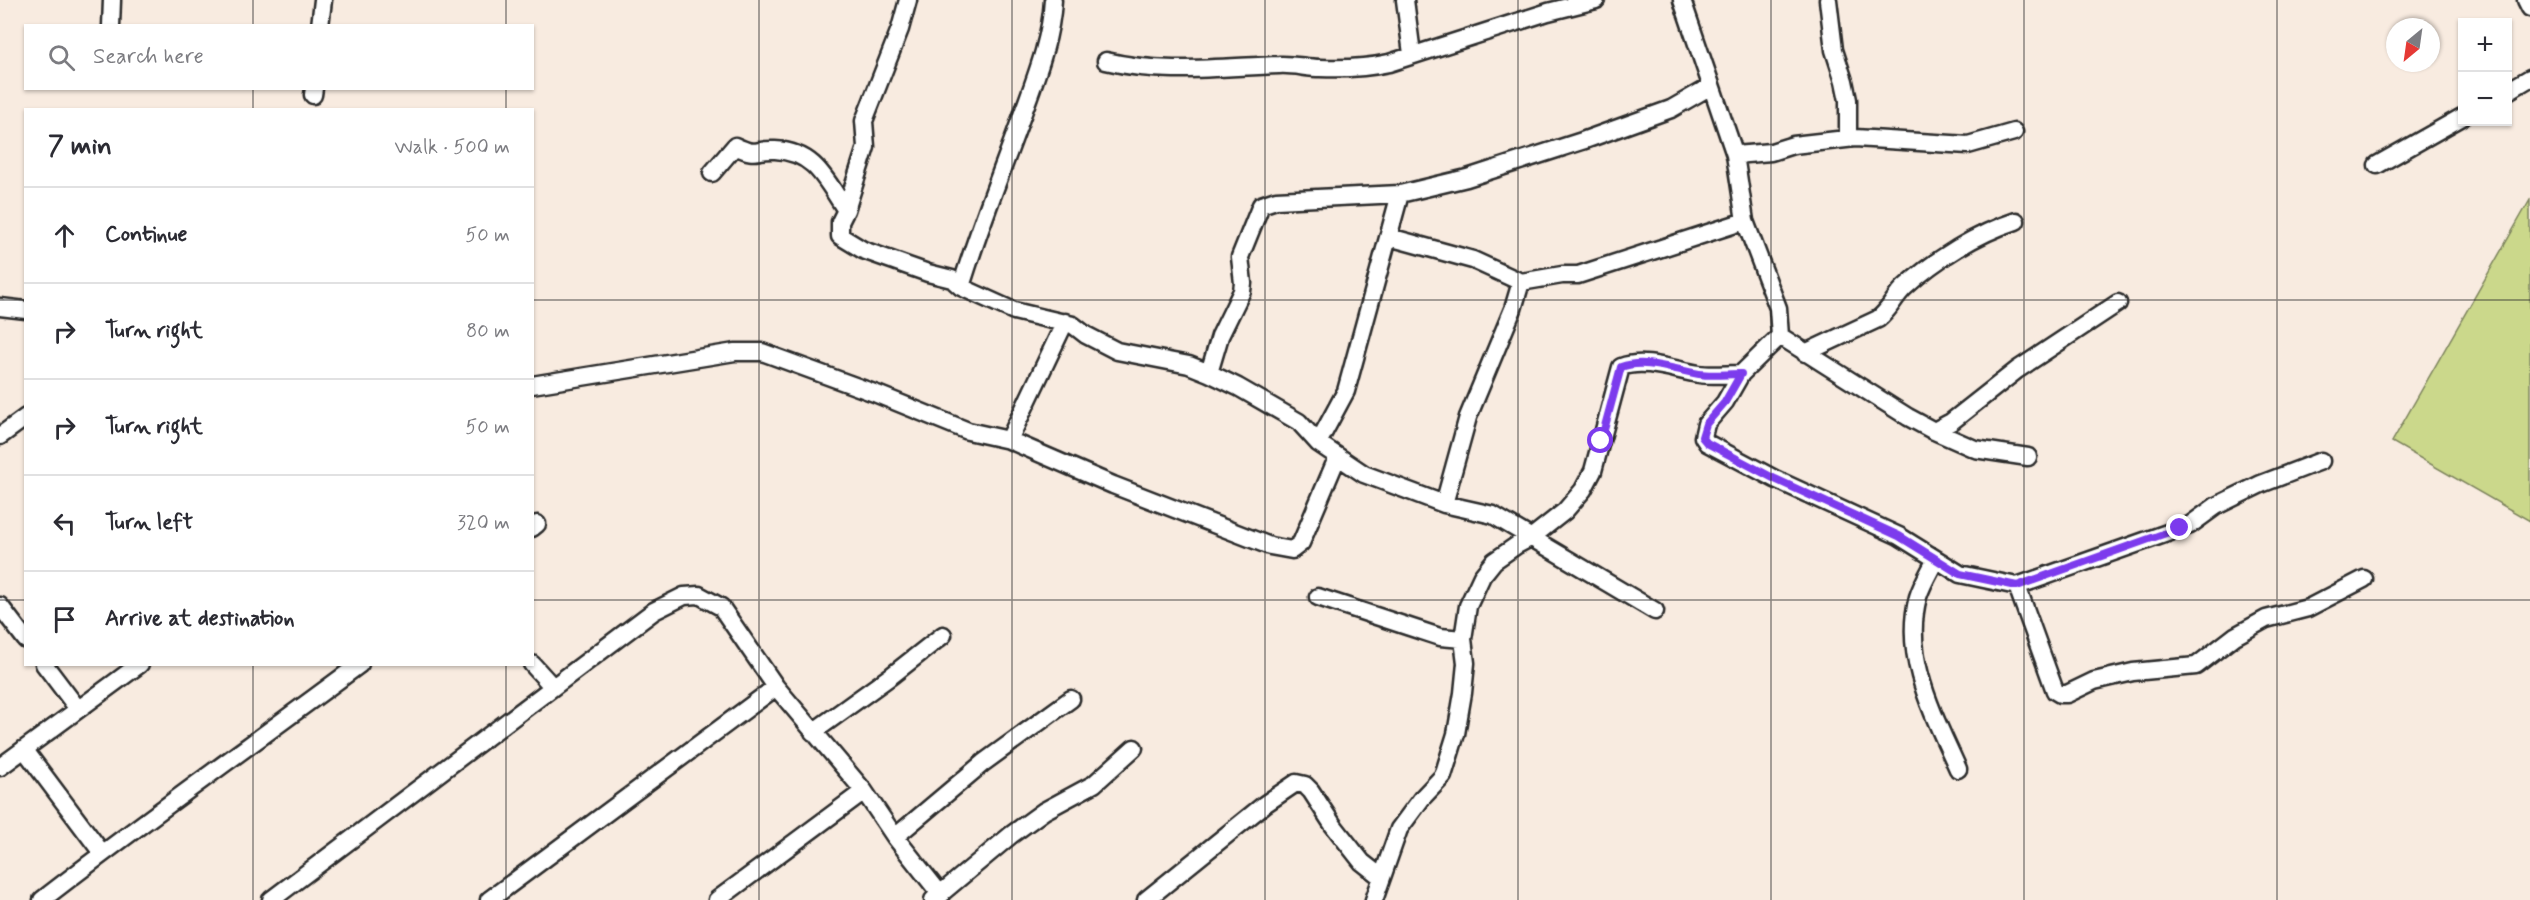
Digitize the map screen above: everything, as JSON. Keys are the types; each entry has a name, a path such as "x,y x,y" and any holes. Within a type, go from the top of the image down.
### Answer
{"street":[{"path":"111,0 111,24"},
{"path":"320,24 323,0"},
{"path":"908,0 900,28 864,121 866,147 840,222 840,236 863,250 952,279 961,286 1023,315 1065,322 1117,351 1189,364 1209,373 1299,422 1318,443 1337,458 1364,474 1444,504 1493,515 1655,611"},
{"path":"961,286 977,235 1036,76 1052,24 1053,0"},
{"path":"1405,0 1412,54"},
{"path":"1106,61 1131,67 1176,70 1281,65 1366,68 1596,0"},
{"path":"1682,0 1735,155 1745,221 1778,308 1780,336 1741,374 1725,402 1706,424 1702,437 1707,443 1775,479 1899,536 1960,574 2017,586 2190,525 2216,506 2261,484 2321,461"},
{"path":"1828,0 1834,50 1848,100 1848,139"},
{"path":"2526,0 2530,8"},
{"path":"2512,89 2530,78"},
{"path":"1209,373 1220,336 1242,291 1240,257 1261,205 1276,200 1400,194 1467,178 1604,134 1671,109 1711,86"},
{"path":"2377,165 2458,120"},
{"path":"1735,155 1771,152 1793,145 1848,139 1968,145 2014,132"},
{"path":"712,173 735,146 751,153 785,150 800,155 822,172 846,210"},
{"path":"1318,443 1346,391 1400,194"},
{"path":"1805,353 1878,319 1886,313 1904,288 1954,250 2016,220"},
{"path":"1389,237 1473,260 1521,282 1562,275 1578,275 1745,221"},
{"path":"1444,504 1468,417 1513,309 1521,282"},
{"path":"1934,431 1951,422 2017,370 2118,303"},
{"path":"0,307 24,310"},
{"path":"1009,440 1065,322"},
{"path":"1780,336 1934,431 1976,449 2028,457"},
{"path":"534,385 735,352 762,352 877,394 968,431 1009,440 1113,485 1270,546 1292,550 1300,543 1337,458"},
{"path":"1374,900 1399,829 1422,798 1443,776 1456,734 1461,704 1466,663 1463,639 1468,606 1482,576 1494,561 1532,537 1565,511 1583,490 1593,471 1621,367 1628,364 1659,365 1701,374 1741,374"},
{"path":"0,436 24,418"},
{"path":"1936,559 1919,596 1913,633 1914,643 1927,699 1958,769"},
{"path":"2017,586 2055,691 2067,694 2094,681 2133,672 2196,666 2235,636 2266,619 2308,608 2364,579"},
{"path":"271,900 552,686 654,611 684,596 699,595 721,607 776,687 864,791 937,897 1011,835 1044,811 1094,784 1134,748"},
{"path":"1318,597 1440,637 1463,639"},
{"path":"0,606 24,637"},
{"path":"813,732 943,635"},
{"path":"45,666 78,710"},
{"path":"0,767 137,666"},
{"path":"42,900 102,853 183,796 356,666"},
{"path":"534,666 552,686"},
{"path":"489,900 776,687"},
{"path":"895,837 983,763 1071,699"},
{"path":"24,749 102,853"},
{"path":"1146,900 1272,798 1296,783 1305,785 1362,862 1381,877"},
{"path":"717,900 864,791"}],"green space":[{"path":"2530,200 2530,521 2392,442"}],"route":[{"path":"1601,441 1621,367 1628,364 1659,365 1701,374 1741,374 1725,402 1703,430 1702,437 1707,443 1775,479 1899,536 1960,574 2017,586 2180,528"}]}
